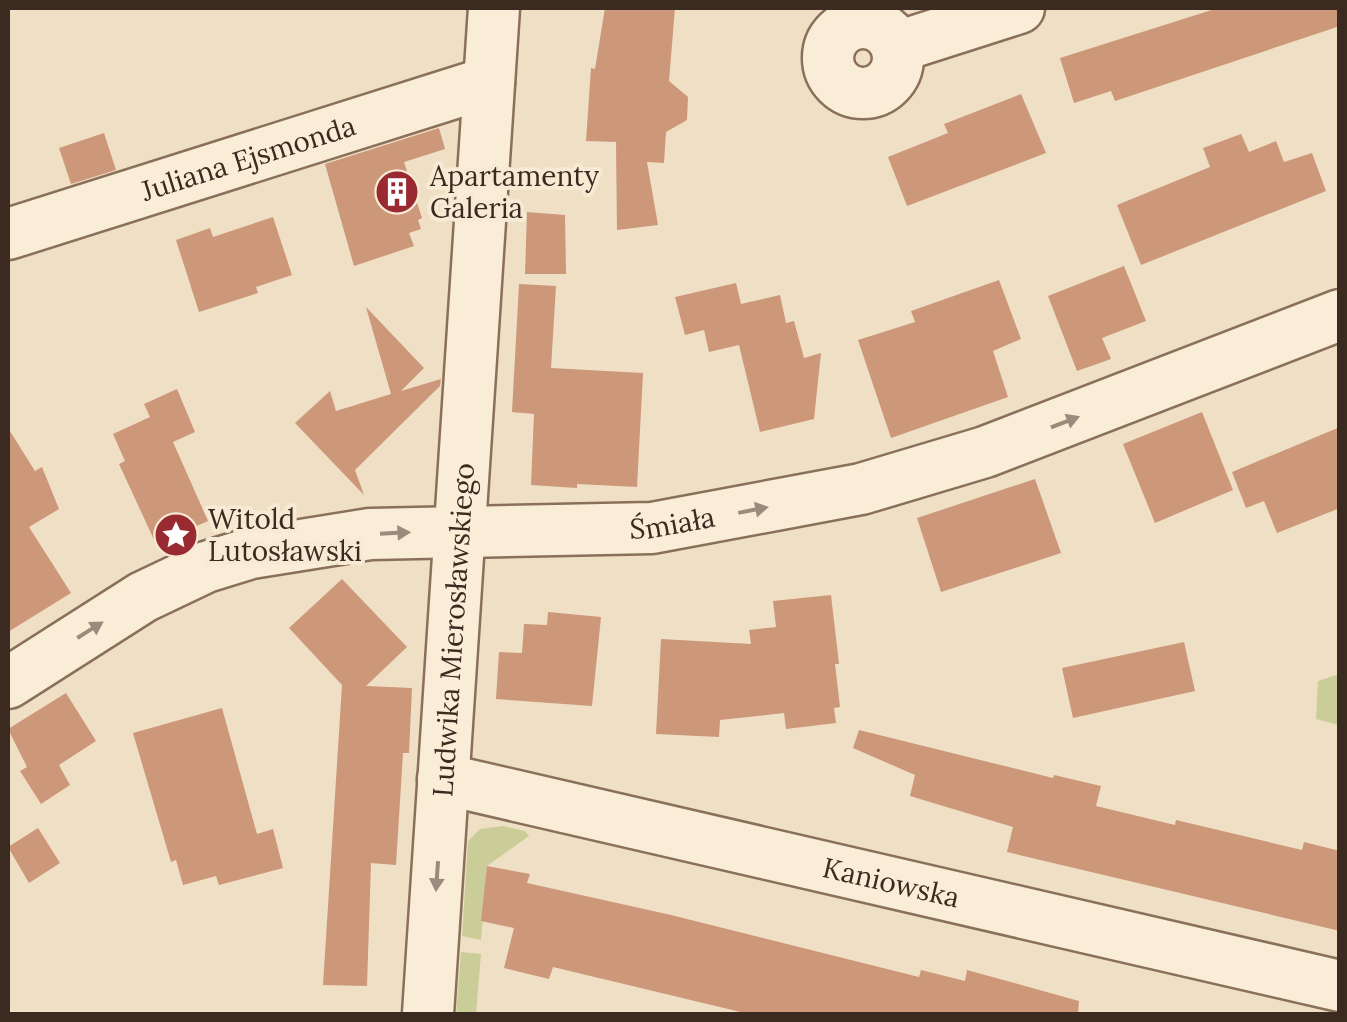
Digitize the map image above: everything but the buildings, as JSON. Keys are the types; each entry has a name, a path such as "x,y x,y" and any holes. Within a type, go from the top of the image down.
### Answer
{"street":[{"name":"Ludwika Mierosławskiego","path":"428,1014 494,8"},
{"path":"896,47 1019,8"},
{"name":"Juliana Ejsmonda","path":"8,234 490,82"},
{"name":"Śmiała","path":"8,683 143,597 206,567 296,544 370,534 652,528 862,489 985,452 1340,315"},
{"name":"Kaniowska","path":"443,779 1340,986"}],"green space":[{"path":"1340,674 1339,725 1316,719 1318,681"},
{"path":"503,826 525,831 529,836 487,866 481,940 462,936 468,841 480,829"},
{"path":"461,952 481,954 476,1014 456,1014"}],"place":[{"name":"Apartamenty Galeria","path":"397,192"},
{"name":"Witold Lutosławski","path":"176,535"}]}
